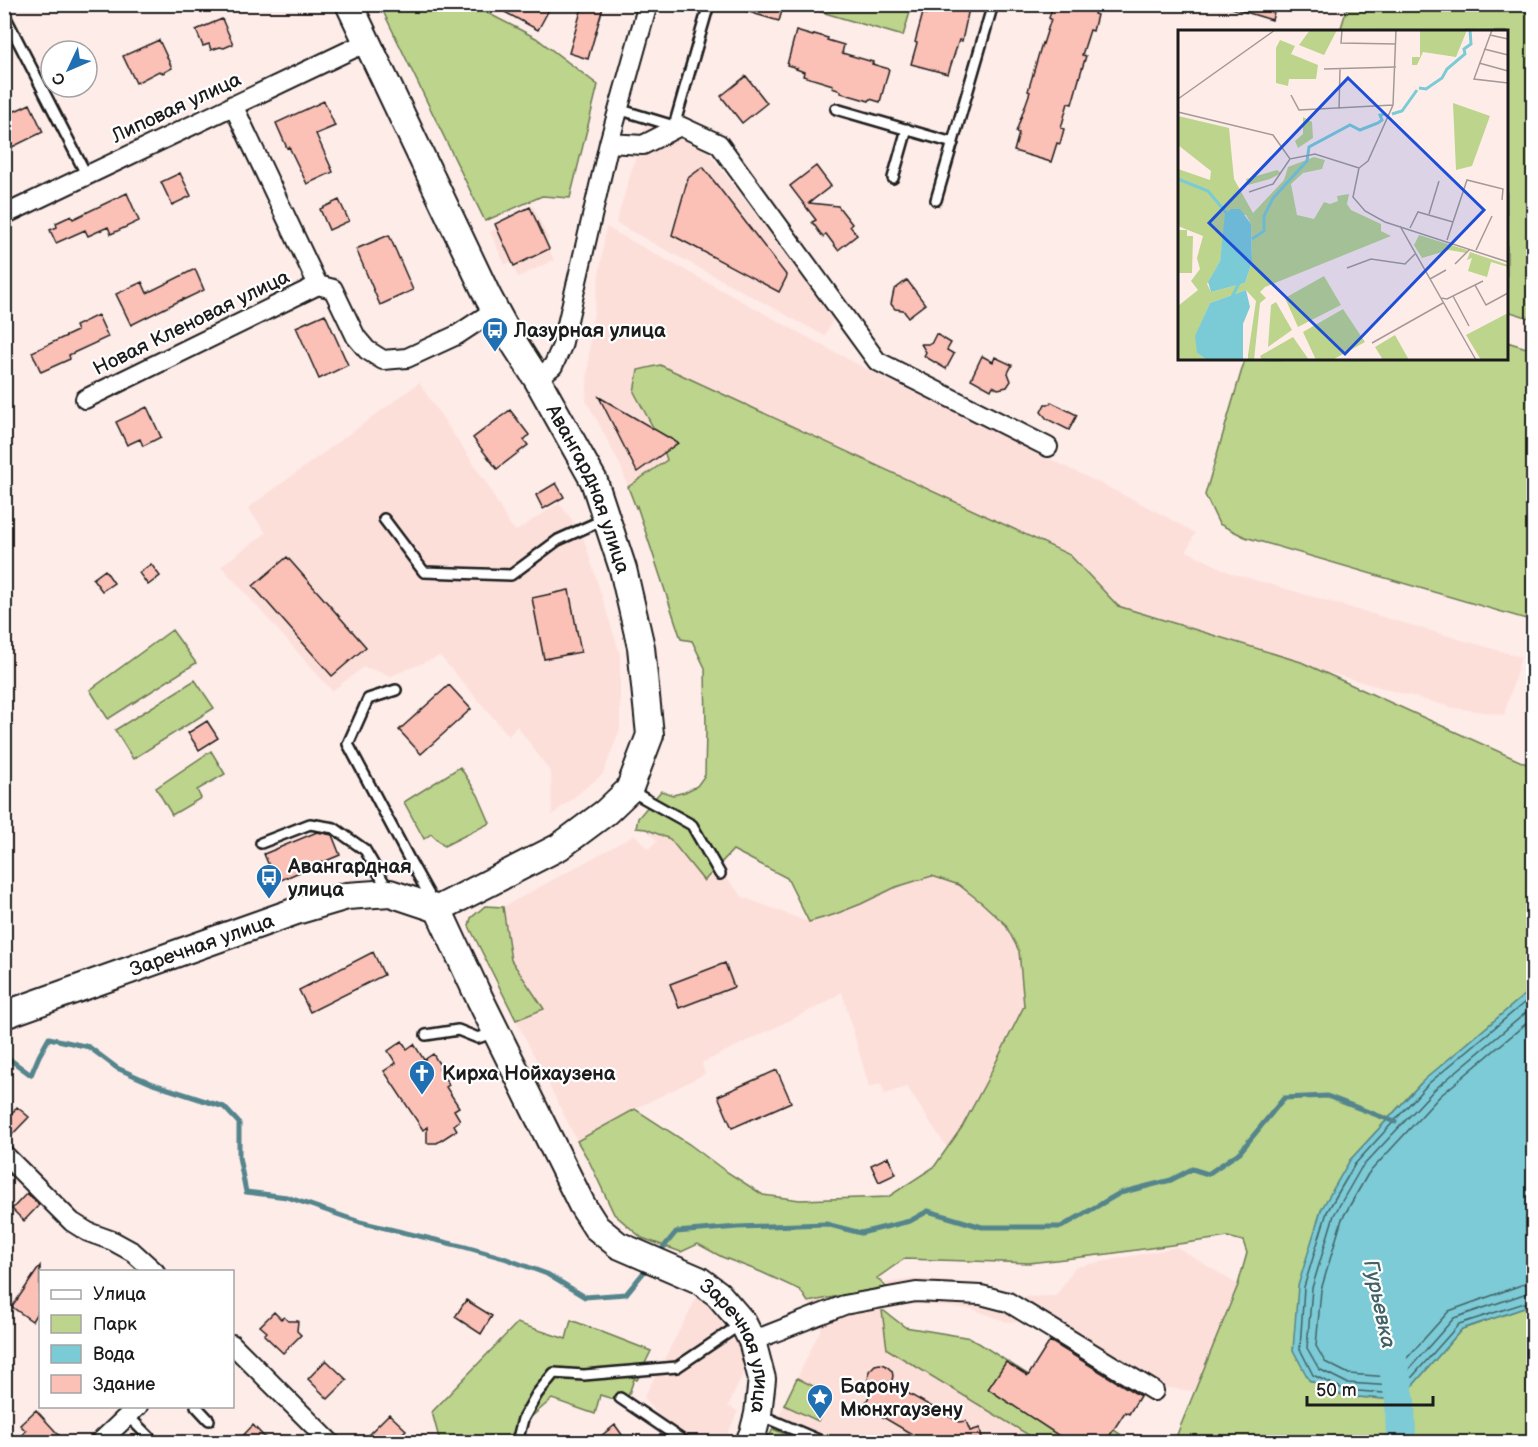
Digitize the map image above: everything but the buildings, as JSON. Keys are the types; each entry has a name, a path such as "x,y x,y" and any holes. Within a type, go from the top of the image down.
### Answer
{"main road":[{"name":"Авангардная улица","path":"349,4 495,310 594,481 623,568 641,646 650,735 628,790 606,812 559,847 438,909"},
{"name":"Заречная улица","path":"9,1011 296,911 347,896 390,893 438,909 582,1205 596,1227 618,1245 699,1280 718,1294 747,1332 762,1379 758,1414 749,1443"}],"street":[{"path":"537,379 554,366 562,346 609,143 648,4"},
{"name":"Липовая улица","path":"4,214 367,42"},
{"path":"233,105 318,285 333,289 356,337 367,350 383,360 407,358 457,335 495,310"},
{"path":"609,143 643,145 680,126 719,144 877,362 1048,447"},
{"name":"Новая Кленовая улица","path":"85,399 318,285"},
{"path":"4,1155 72,1222 88,1232 113,1241 133,1252 153,1270"},
{"path":"747,1332 844,1305 916,1292 981,1295 1008,1302 1154,1391"},
{"path":"234,1346 330,1443"},
{"path":"100,1443 133,1412"}],"lane":[{"path":"618,109 674,126 709,4"},
{"path":"936,200 993,4"},
{"path":"4,14 86,174"},
{"path":"836,109 953,143"},
{"path":"893,178 907,129"},
{"path":"384,519 424,572 511,575 558,540 607,519"},
{"path":"396,690 368,699 348,744 438,909"},
{"path":"628,790 692,825 720,874"},
{"path":"261,843 310,824 334,828 365,850 390,893"},
{"path":"426,1035 458,1030 478,1038 496,1031"},
{"path":"517,1443 523,1419 537,1394 554,1373 584,1375 677,1367 747,1332"},
{"path":"620,1398 685,1443"},
{"path":"197,1408 209,1420"},
{"path":"133,1412 154,1443"},
{"path":"758,1414 823,1443"}],"shaded area":[{"path":"645,125 700,141 834,317 825,336 616,223"},
{"path":"533,206 549,240 546,242 554,260 518,277 511,262 505,265 490,232 496,229 494,224"},
{"path":"606,227 855,363 1150,508 1195,533 1187,551 1231,573 1521,657 1504,715 1454,708 1261,654 1155,616 1077,637 692,442 628,487 622,469 586,401 590,340"},
{"path":"419,383 487,484 509,524 516,531 559,503 582,533 620,654 620,729 603,774 552,815 551,773 517,726 509,736 440,656 391,676 364,667 332,691 221,566 266,533 248,508"},
{"path":"1244,747 955,1160 907,1087 885,1094 881,1084 869,1087 842,992 825,1003 702,1063 705,1074 577,1141 516,1020 543,1009 511,960 503,907 635,835 648,849 657,841 646,829 670,839 704,881 721,872 743,897 808,922 788,879"},
{"path":"1177,1247 1240,1286 1200,1392 1131,1383 1040,1321 1007,1322 972,1309 916,1304 882,1308 887,1349 1040,1442 802,1442 773,1429 784,1405 818,1420 831,1395 797,1378 822,1326 808,1302 823,1292 916,1279 979,1284 1011,1297 1056,1296 1075,1267"},
{"path":"697,1297 729,1323 750,1360 728,1406 738,1411 724,1442 678,1442 644,1397"},
{"path":"1120,1434 1157,1435 1171,1442 1114,1442"}],"green space":[{"path":"812,4 912,5 903,36 811,9"},
{"path":"380,5 472,5 536,38 598,85 570,198 542,196 485,221"},
{"path":"1348,5 1534,5 1533,319 1508,311 1508,30 1340,30"},
{"path":"1508,342 1533,350 1533,621 1245,537 1219,524 1205,495 1245,360 1508,360"},
{"path":"660,365 1070,555 1118,606 1301,662 1533,767 1533,991 1522,997 1420,1084 1350,1160 1309,1380 1344,1396 1400,1400 1462,1329 1533,1305 1533,1442 1177,1442 1176,1437 1238,1285 1247,1253 1243,1241 1228,1237 1029,1263 904,1259 877,1278 886,1287 808,1302 800,1290 722,1257 698,1244 681,1252 642,1238 614,1214 577,1141 635,1109 763,1195 800,1200 888,1197 934,1167 962,1127 1024,1006 1019,951 1005,924 959,885 932,876 896,887 861,904 809,922 787,878 733,850 704,881 670,839 646,829 636,828 638,818 661,791 673,795 685,792 697,786 705,775 705,668 692,641 681,639 637,506 636,508 628,487 667,460 662,444 634,392 638,370"},
{"path":"172,630 196,663 108,719 90,690"},
{"path":"195,680 214,708 133,759 115,730"},
{"path":"211,751 225,774 197,790 201,798 172,815 156,788"},
{"path":"460,767 478,795 490,823 444,846 431,834 424,839 404,802"},
{"path":"485,906 503,907 511,960 544,1009 516,1020 469,926 471,918"},
{"path":"882,1311 905,1327 971,1338 1120,1434 1114,1442 1040,1442 887,1349"},
{"path":"571,1320 651,1351 637,1380 634,1379 626,1403 600,1395 595,1414 552,1399 502,1442 440,1442 432,1412 517,1323 566,1339"},
{"path":"797,1378 831,1395 818,1421 784,1405"},
{"path":"794,1423 818,1437 819,1442 766,1442 773,1429 787,1435"}],"water":[{"path":"1533,991 1533,1305 1462,1329 1400,1400 1344,1396 1309,1380 1293,1350 1298,1286 1321,1210 1350,1160 1424,1080 1522,997"}],"waterway":[{"path":"4,1055 31,1075 49,1038 89,1047 117,1068 153,1084 224,1107 239,1123 239,1157 246,1192 287,1197 360,1222 504,1258 547,1274 585,1297 626,1294 649,1266"},
{"path":"658,1254 676,1232 826,1224 861,1233 910,1221 928,1211 982,1227 1061,1227 1120,1193 1171,1180 1192,1169 1208,1174 1240,1152 1284,1098 1327,1096 1395,1122"},
{"name":"Гурьевка","path":"1392,1359 1400,1400 1401,1442"}],"place":[{"name":"Лазурная улица","path":"495,353"},
{"name":"Авангардная улица","path":"269,900"},
{"name":"Кирха Нойхаузена","path":"422,1096"},
{"name":"Барону Мюнхгаузену","path":"820,1420"}]}
